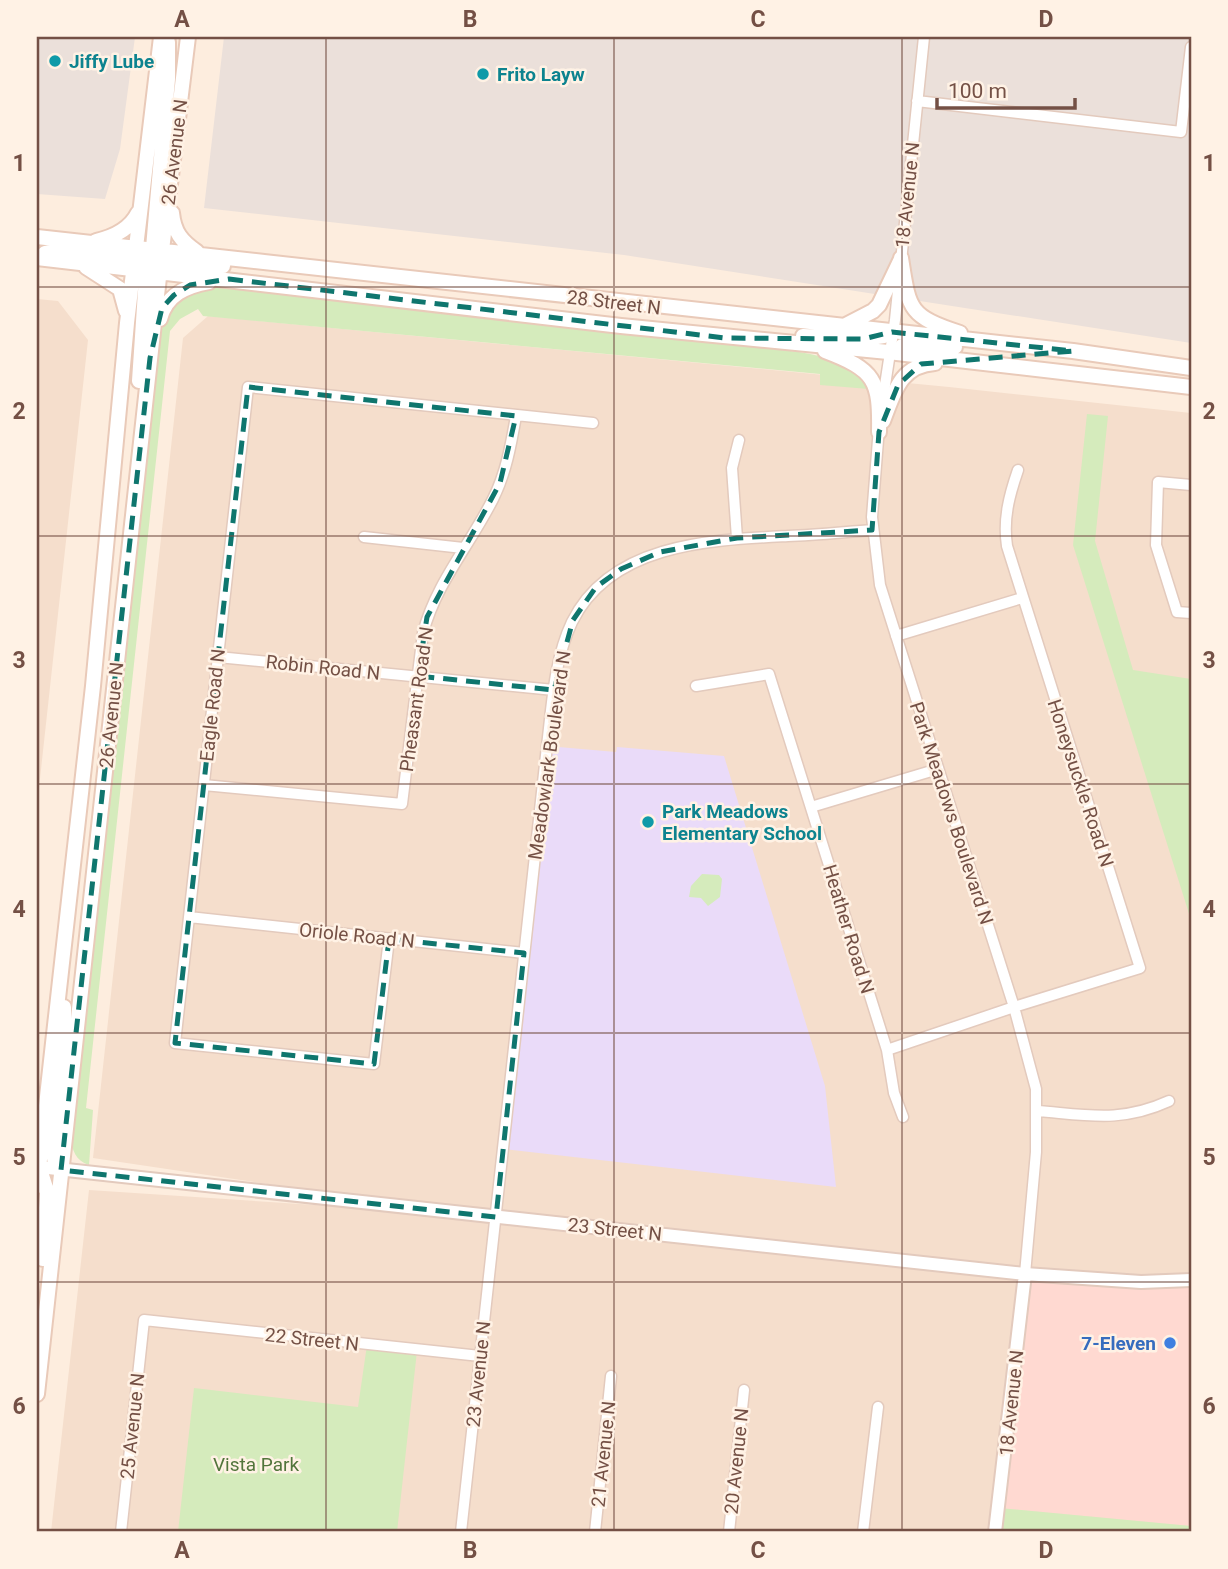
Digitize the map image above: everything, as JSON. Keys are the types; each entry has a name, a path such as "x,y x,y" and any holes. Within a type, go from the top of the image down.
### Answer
{"main road":[{"name":"26 Avenue N","path":"37,1394 150,358 148,260 141,208 161,37"},
{"path":"136,488 140,356 168,79 168,37"},
{"name":"26 Avenue N","path":"37,1186 41,1123 93,686 127,323 169,192 188,37"},
{"path":"169,192 174,228 184,243 201,255"},
{"path":"87,243 110,237 133,224 141,208"},
{"name":"28 Street N","path":"37,237 87,243 229,279 725,338 888,352 1191,387"},
{"path":"37,257 59,251 234,267 305,267"},
{"name":"28 Street N","path":"37,257 78,263 201,255 1073,351 1191,368"},
{"path":"842,326 873,311 901,258"},
{"path":"901,258 909,304 918,314 944,328 986,342"},
{"path":"78,263 120,289 127,323"},
{"path":"150,358 162,308 174,295 190,285 229,279"},
{"path":"725,338 821,336 863,339 878,338 892,332"},
{"path":"807,344 842,358 865,370 871,377 880,407 879,432"},
{"path":"888,352 903,346 967,347 1039,354 1073,351"},
{"path":"879,432 898,385 908,372 921,364 966,361"},
{"path":"60,977 65,1010 53,1153 55,1163 61,1170"},
{"path":"38,1167 47,1191 41,1297 44,1328"}],"street":[{"name":"18 Avenue N","path":"888,352 901,258 924,37"},
{"path":"917,101 1186,133 1191,47"},
{"name":"Park Meadows Boulevard N","path":"888,352 872,503 872,530 880,585 1014,1007 1036,1089 1036,1152 1025,1273"},
{"name":"Eagle Road N","path":"389,939 374,1064 175,1043 248,387 593,423"},
{"name":"Pheasant Road N","path":"204,785 402,804 427,617 444,580 483,517 501,481 516,416"},
{"path":"737,538 732,468 739,440"},
{"name":"Honeysuckle Road N","path":"1014,1007 1140,968 1022,598 1005,532 1007,504 1018,470"},
{"path":"1191,485 1158,482 1156,545 1177,612 1191,613"},
{"name":"Meadowlark Boulevard N","path":"496,1217 554,690 560,657 573,620 602,582 621,569 660,552 737,538 872,530"},
{"path":"364,537 463,548"},
{"path":"896,636 1022,598"},
{"name":"Robin Road N","path":"218,657 554,690"},
{"name":"Heather Road N","path":"696,686 769,674 887,1050 894,1093 903,1117"},
{"path":"811,807 938,769"},
{"name":"Oriole Road N","path":"189,917 524,953"},
{"path":"887,1050 1014,1007"},
{"path":"1037,1111 1122,1116 1144,1112 1169,1101"},
{"name":"23 Street N","path":"38,1167 1025,1273 1141,1282 1191,1280"},
{"name":"23 Avenue N","path":"461,1532 496,1217"},
{"name":"18 Avenue N","path":"995,1532 1025,1273"},
{"name":"22 Street N","path":"144,1320 480,1356"},
{"name":"25 Avenue N","path":"121,1532 144,1320"},
{"name":"21 Avenue N","path":"595,1532 611,1376"},
{"name":"20 Avenue N","path":"729,1532 744,1390"},
{"path":"863,1532 878,1407"}],"highlighted area":[{"path":"229,279 725,338 863,339 892,332 1073,351 921,364 898,385 879,432 872,530 737,538 660,552 621,569 596,587 573,620 554,690 418,676 427,617 500,483 516,416 248,387 175,1043 374,1064 389,939 524,953 496,1217 61,1170 150,358 162,308 174,295 190,285"}],"shaded area":[{"path":"37,37 135,37 120,149 105,199 37,194"},
{"path":"224,37 1191,37 1191,343 624,255 204,208"},
{"path":"37,299 58,301 88,340 37,806"},
{"path":"208,316 949,387 1191,413 1191,1532 51,1532 89,1190 483,1216 93,1158 183,338"},
{"path":"547,746 616,752 617,747 724,756 825,1086 836,1187 504,1149"},
{"path":"1025,1274 1191,1280 1191,1526 999,1508"}],"green space":[{"path":"229,287 799,352 849,366 869,389 820,385 820,374 203,316 198,309 180,319 170,331 86,1108 93,1110 89,1165 75,1154 70,1137 136,488 166,310 191,288"},
{"path":"1087,414 1108,416 1095,541 1133,670 1191,679 1191,920 1073,545"},
{"path":"702,874 719,875 722,879 720,897 708,906 701,898 689,897 691,886"},
{"name":"Vista Park","path":"367,1345 417,1351 397,1532 178,1532 194,1388 358,1407"},
{"path":"999,1508 1191,1526 1191,1532 995,1532"}],"place":[{"name":"Jiffy Lube","path":"55,61"},
{"name":"Frito Layw","path":"483,74"},
{"name":"Park Meadows Elementary School","path":"648,822"},
{"name":"7-Eleven","path":"1170,1343"}]}
